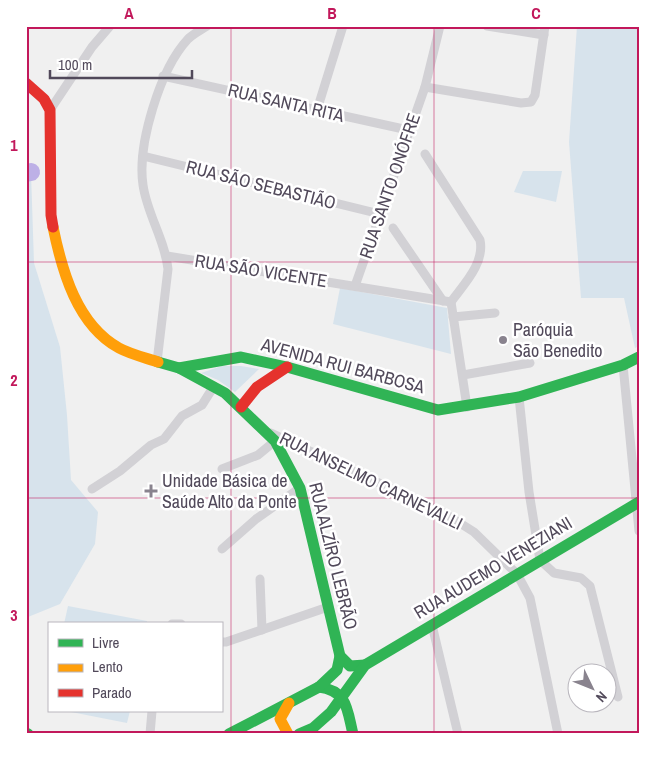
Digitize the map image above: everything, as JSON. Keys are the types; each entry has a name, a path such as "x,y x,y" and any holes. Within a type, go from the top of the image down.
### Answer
{"main road":[{"path":"26,83 44,99 50,110"},
{"name":"AVENIDA RUI BARBOSA","path":"50,110 51,215 60,259 78,304 95,330 119,348 179,368 241,357 287,367 438,410 519,397 622,365 639,356"},
{"path":"242,407 257,387 287,367"},
{"name":"RUA ALZÍRO LEBRÃO","path":"179,368 214,386 242,407 275,441 300,488 340,656"},
{"name":"RUA AUDEMO VENEZIANI","path":"299,734 322,722 365,666 637,503"},
{"path":"340,656 350,666 365,666"},
{"path":"229,734 319,687 337,670 340,656"},
{"path":"319,687 334,690 343,696 353,734"},
{"path":"288,734 280,719 289,703"}],"street":[{"path":"50,110 92,47 110,26"},
{"path":"157,362 168,269 167,256 143,186 143,156 164,76 189,38 207,26"},
{"path":"317,110 343,26"},
{"name":"RUA SANTO ONÓFRE","path":"355,286 408,130 425,87 440,26"},
{"path":"425,87 521,103 531,102 535,95 545,30 487,26"},
{"name":"RUA SANTA RITA","path":"164,76 408,130"},
{"path":"425,154 480,240 483,251 476,266 447,301"},
{"name":"RUA SÃO SEBASTIÃO","path":"143,156 380,214"},
{"path":"393,228 447,301 453,317 467,406"},
{"name":"RUA SÃO VICENTE","path":"167,256 447,301"},
{"path":"453,317 495,313"},
{"path":"463,375 530,363"},
{"path":"622,365 639,531"},
{"path":"92,489 120,471 151,445 164,439 182,416 202,405 214,386"},
{"path":"519,397 529,492 540,560 554,573 581,578 590,586 609,662"},
{"name":"RUA ANSELMO CARNEVALLI","path":"267,431 444,513 474,532 517,574 530,598 558,734"},
{"name":"RUA ANSELMO CARNEVALLI","path":"222,468 258,455 275,441"},
{"path":"222,549 256,519 300,488"},
{"path":"260,579 262,630"},
{"path":"222,642 328,607"},
{"path":"432,625 458,734"},
{"path":"150,734 152,712"}],"shaded area":[{"path":"577,26 639,26 639,346 635,348 624,298 581,298 569,142"},
{"path":"523,171 562,171 556,202 514,192"},
{"path":"31,172 34,263 60,347 71,480 98,512 95,544 60,604 28,617 26,173"},
{"path":"340,288 447,308 451,354 333,324"},
{"path":"222,366 241,366 259,369 235,392 218,380 201,373"},
{"path":"68,606 147,621 147,622 64,622"},
{"path":"71,712 130,712 127,723"}],"waterway":[{"path":"26,173 31,172"}],"traffic: fast":[{"path":"158,362 179,368 241,357 287,367 438,410 519,397 623,365 639,357"},
{"path":"179,368 225,393 275,441 300,488 340,656 350,666 365,665"},
{"path":"299,734 313,728 331,712 365,665 639,502"},
{"path":"229,734 319,687 337,670 340,656"},
{"path":"319,687 329,689 341,697 345,703 353,734"}],"traffic: slow":[{"path":"53,227 67,279 82,311 92,326 104,338 119,348 158,362"},
{"path":"288,734 280,719 289,703"}],"traffic: jam":[{"path":"26,83 44,99 50,110 51,215 53,227"},
{"path":"241,407 257,387 287,367"}],"place":[{"name":"Paróquia São Benedito","path":"503,340"},
{"name":"Unidade Básica de Saúde Alto da Ponte","path":"151,491"}]}
